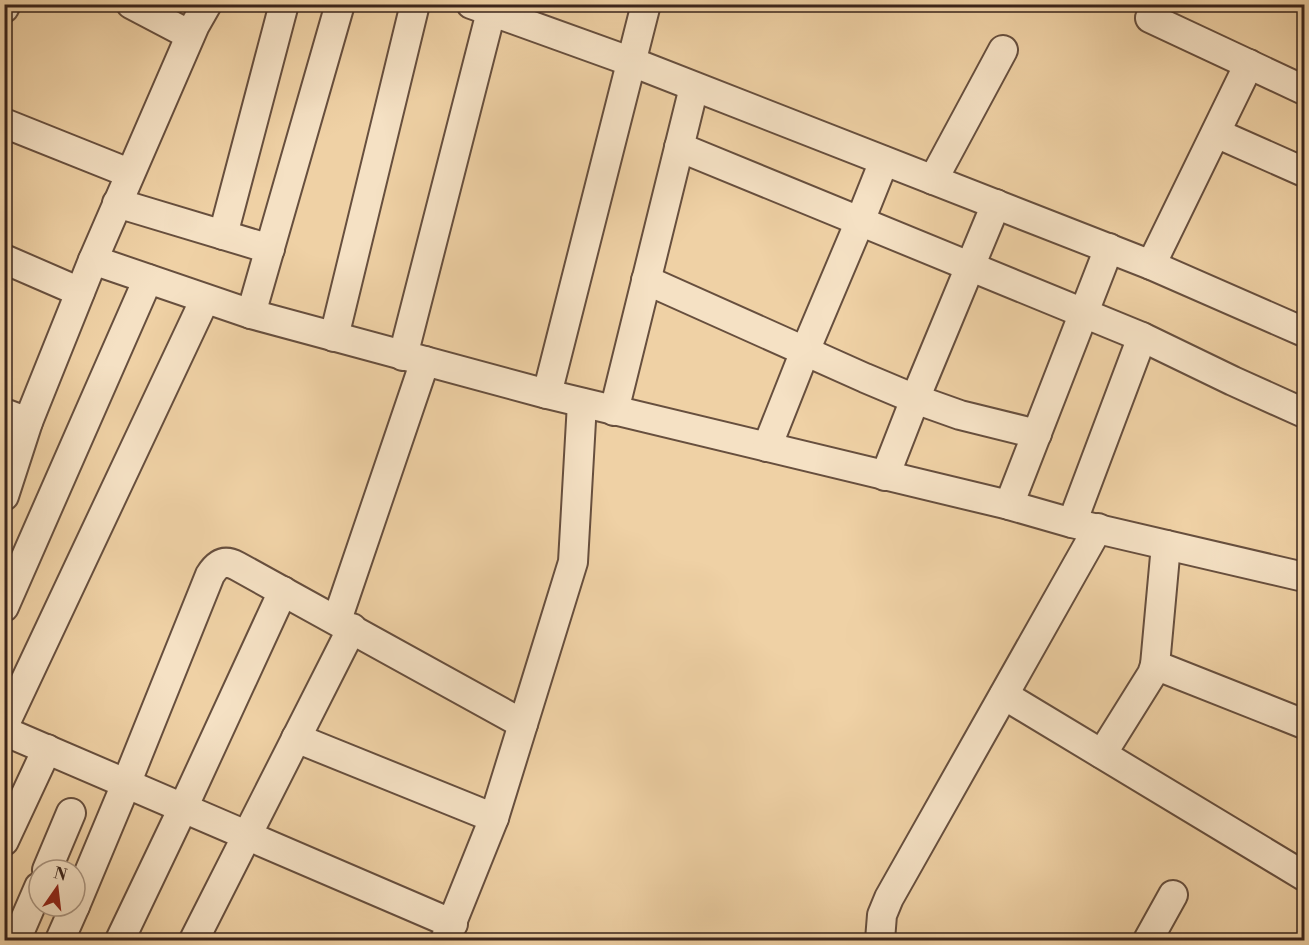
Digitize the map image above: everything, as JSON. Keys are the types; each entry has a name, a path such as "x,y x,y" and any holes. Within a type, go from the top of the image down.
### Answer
{"street":[{"path":"131,4 190,35"},
{"path":"4,496 16,417 80,292 129,173 190,35 207,4"},
{"path":"223,235 284,4"},
{"path":"252,314 340,4"},
{"path":"334,337 415,4"},
{"path":"547,394 646,4"},
{"path":"194,940 296,738 344,624 414,358 485,7 1109,248 1304,331"},
{"path":"1150,18 1305,90"},
{"path":"933,180 1004,50"},
{"path":"1151,265 1249,64"},
{"path":"614,411 694,87"},
{"path":"4,123 129,173"},
{"path":"1216,132 1305,172"},
{"path":"679,147 1084,312 1305,413"},
{"path":"767,447 884,161"},
{"path":"117,203 270,249"},
{"path":"885,476 996,204"},
{"path":"1009,506 1109,248"},
{"path":"4,260 80,292"},
{"path":"93,260 252,314 547,394 1085,526 1305,577"},
{"path":"4,607 148,279"},
{"path":"646,280 915,399 960,415 1037,434"},
{"path":"205,299 4,729 248,836 449,932 494,818 573,562 582,403"},
{"path":"880,940 882,915 889,898 1004,695 1085,526 1142,337"},
{"path":"1102,754 1152,674 1155,665 1166,544"},
{"path":"87,877 205,586 215,567 222,563 230,562 523,724"},
{"path":"120,940 283,591"},
{"path":"1155,665 1305,724"},
{"path":"1004,695 1305,876"},
{"path":"296,738 494,818"},
{"path":"4,841 47,749"},
{"path":"52,858 72,813"},
{"path":"1148,940 1173,896"},
{"path":"16,940 27,915"},
{"path":"60,940 70,918"}]}
